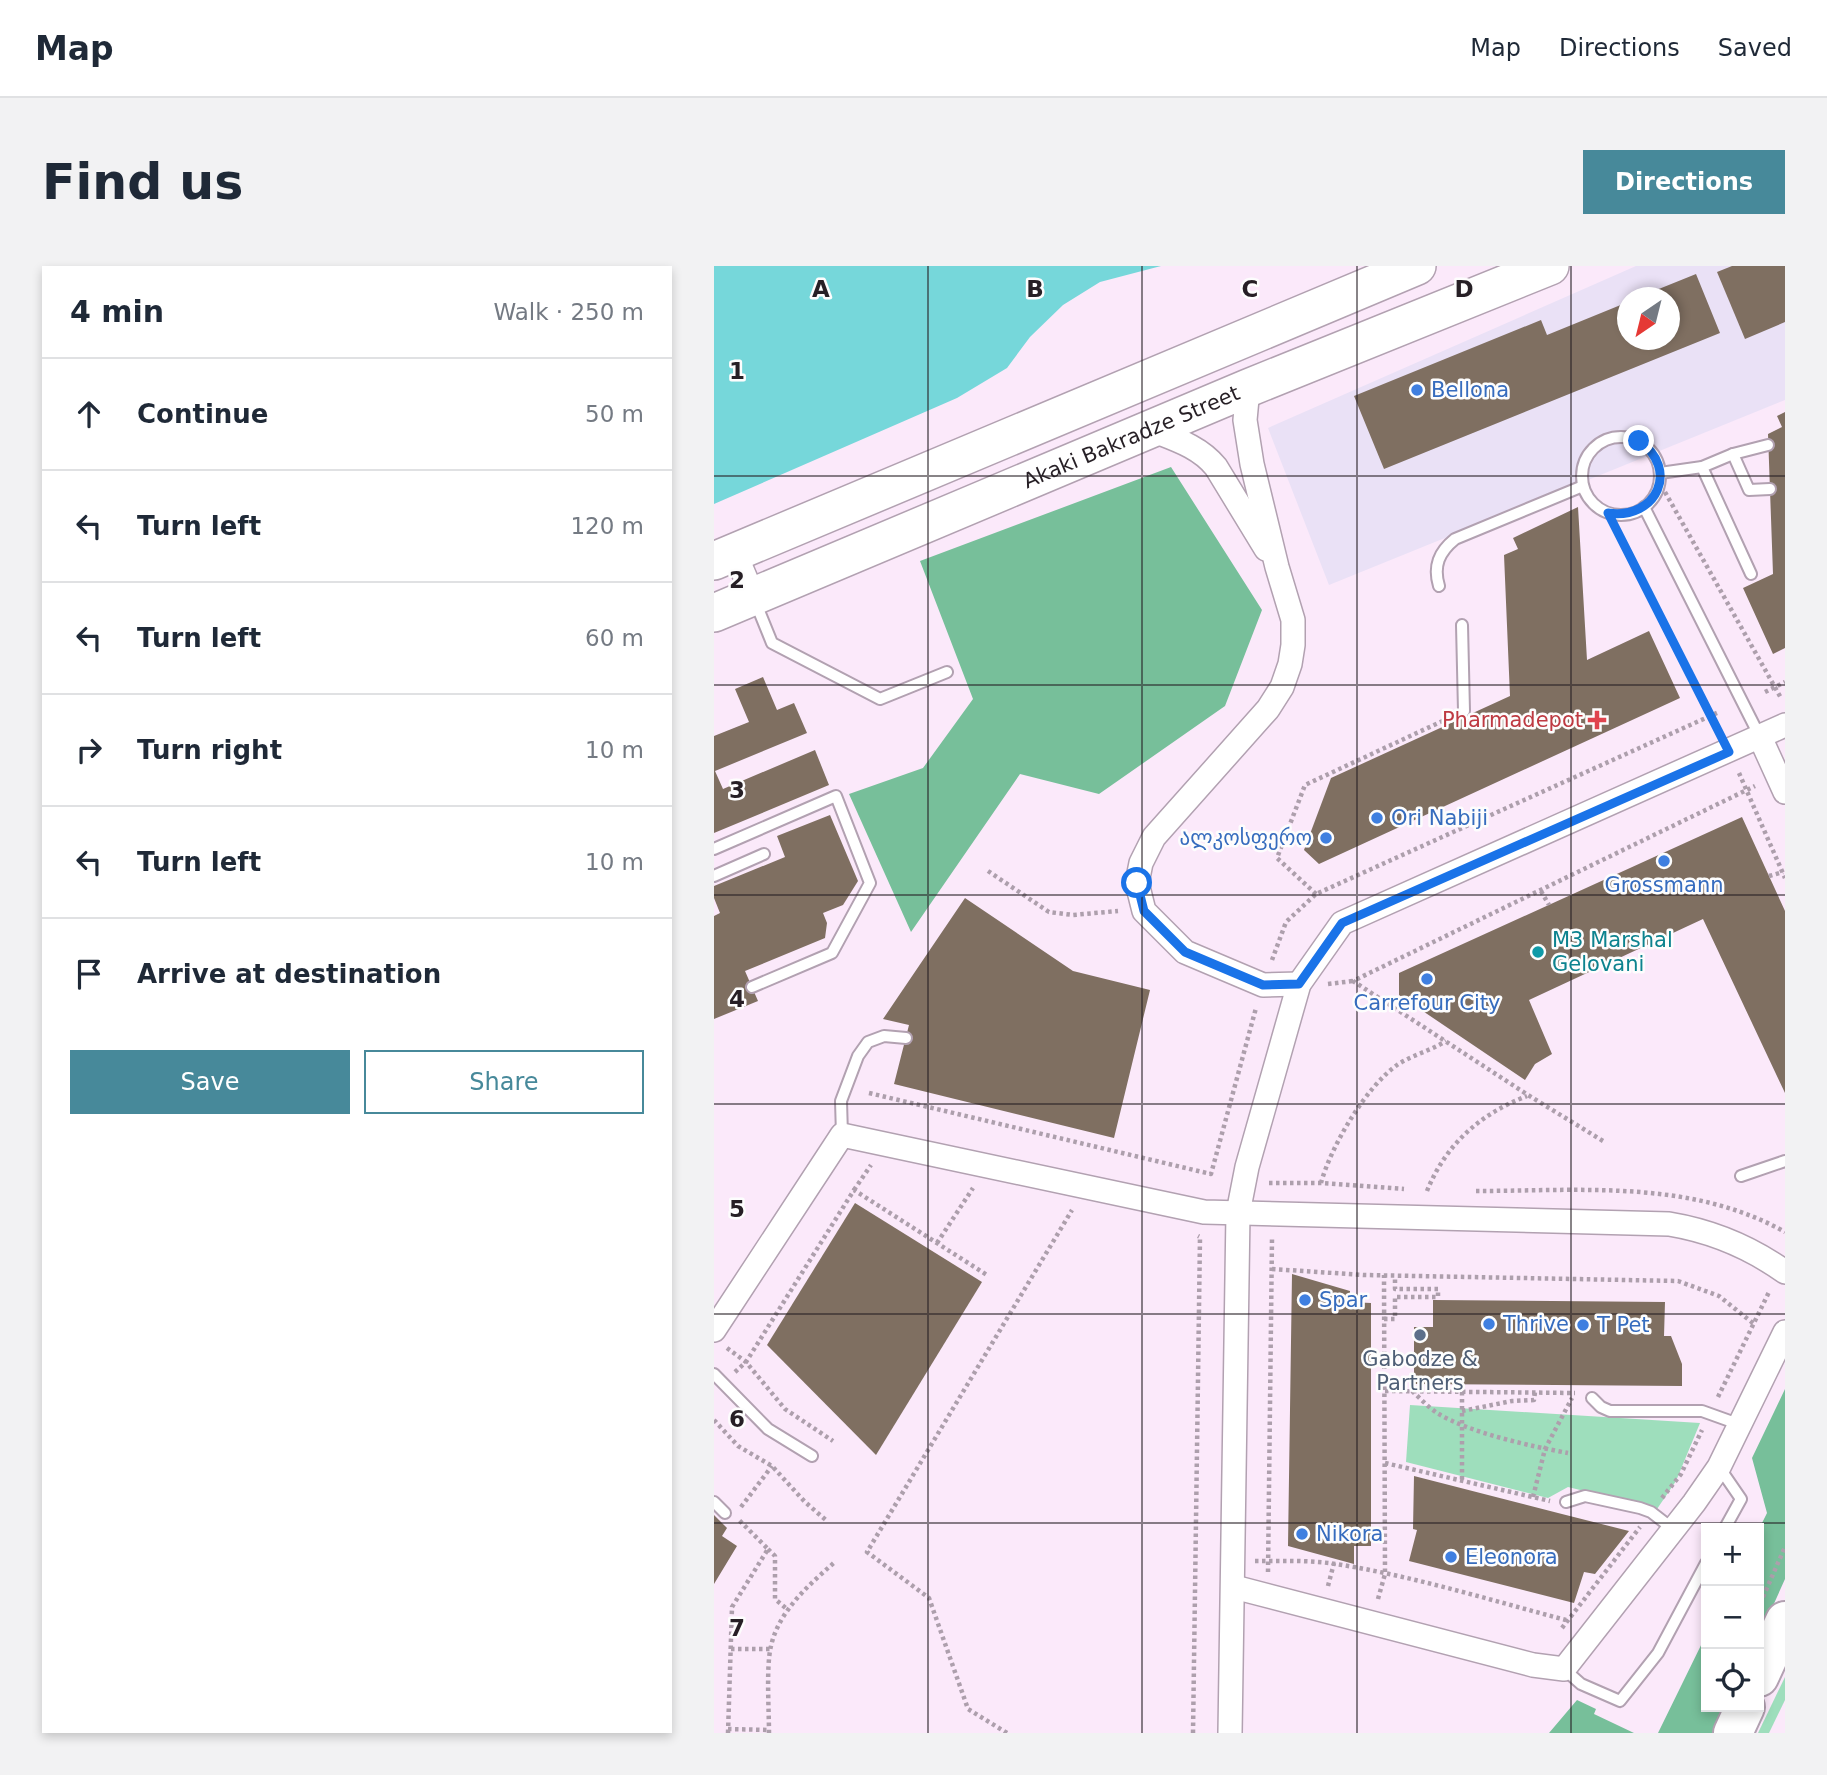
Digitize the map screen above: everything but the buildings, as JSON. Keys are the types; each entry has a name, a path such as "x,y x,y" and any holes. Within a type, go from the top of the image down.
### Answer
{"highway":[{"path":"1764,1667 1785,1621"},
{"path":"1733,1733 1743,1712"}],"main road":[{"path":"725,557 1417,266"},
{"name":"Akaki Bakradze Street","path":"714,613 1149,429 1550,266"}],"street":[{"path":"1248,388 1245,421 1249,442 1277,567 1293,620 1290,664 1282,687 1268,709 1154,837 1140,863 1137,883 1144,911 1185,952 1263,985 1299,984"},
{"path":"1149,429 1191,446 1207,456 1277,567"},
{"path":"725,557 754,598"},
{"path":"1230,1733 1238,1213 1251,1154 1299,984 1342,923 1785,725"},
{"path":"1760,737 1785,792"},
{"path":"719,1338 842,1135 1204,1212 1669,1224 1722,1237 1779,1278"},
{"path":"1234,1587 1554,1667 1674,1529 1720,1467 1785,1332"}],"lane":[{"path":"1620,437 1639,441 1654,454 1660,478 1657,492 1644,507 1633,513 1608,513 1588,497 1582,475 1587,456 1601,442 1620,437"},
{"path":"1660,478 1768,445"},
{"path":"1732,454 1749,490 1770,489"},
{"path":"1702,467 1751,574"},
{"path":"1439,586 1436,576 1438,560 1442,551 1455,539 1583,485"},
{"path":"1644,507 1760,737"},
{"path":"754,598 772,643 880,699 947,671"},
{"path":"1462,625 1464,711"},
{"path":"714,849 835,796 870,883 832,953 752,987"},
{"path":"714,876 764,854"},
{"path":"842,1135 841,1101 858,1056 868,1042 884,1036 906,1038"},
{"path":"1741,1176 1785,1161"},
{"path":"714,1374 768,1429 812,1456"},
{"path":"1590,1396 1601,1407 1610,1410 1711,1413 1741,1425"},
{"path":"1720,1467 1741,1499 1728,1523"},
{"path":"1563,1503 1585,1496 1651,1512 1674,1529"},
{"path":"714,1502 725,1513"},
{"path":"1554,1667 1581,1684 1620,1701 1658,1653 1701,1572"}],"path":[{"path":"1660,478 1781,698"},
{"path":"1608,513 1747,789 1784,875 1769,876"},
{"path":"1765,692 1785,682"},
{"path":"1316,894 1277,858 1305,785 1464,711"},
{"path":"1603,1141 1353,981 1755,786"},
{"path":"988,872 1049,912 1073,915 1118,911"},
{"path":"1541,891 1549,905"},
{"path":"1321,1182 1337,1142 1382,1078 1397,1065 1446,1041"},
{"path":"1427,1191 1443,1160 1475,1123 1497,1108 1528,1095"},
{"path":"937,1242 974,1188"},
{"path":"746,1362 854,1190 988,1275"},
{"path":"1007,1733 968,1709 929,1598 867,1552 1072,1210"},
{"path":"1268,1583 1272,1230"},
{"path":"1193,1733 1199,1237"},
{"path":"1272,1269 1395,1276 1678,1281 1719,1296 1754,1324"},
{"path":"1372,1623 1385,1574 1384,1275"},
{"path":"1384,1319 1395,1319 1395,1297 1438,1297 1438,1289 1395,1289 1395,1276"},
{"path":"1651,1512 1681,1474 1779,1278"},
{"path":"719,1338 746,1362 785,1409 833,1441"},
{"path":"1385,1391 1535,1392 1590,1396"},
{"path":"1412,1391 1436,1412 1462,1424 1507,1440 1568,1453"},
{"path":"1462,1392 1462,1481"},
{"path":"1462,1411 1512,1401 1534,1400 1535,1392"},
{"path":"1534,1497 1545,1449 1556,1424 1575,1393"},
{"path":"1706,1394 1719,1395"},
{"path":"714,1420 738,1446 772,1466 805,1502 827,1521"},
{"path":"1385,1463 1563,1503"},
{"path":"772,1466 735,1515 775,1556 775,1599 788,1610"},
{"path":"1554,1667 1566,1620 1642,1523 1629,1520"},
{"path":"1764,1595 1785,1547"},
{"path":"768,1549 732,1606 728,1731 769,1731 770,1649 776,1630 802,1592 836,1561"},
{"path":"1246,1561 1334,1563 1566,1620"},
{"path":"731,1648 770,1649"}],"shaded area":[{"path":"1636,266 1785,266 1785,400 1329,585 1268,428"}],"green space":[{"path":"1171,467 1262,610 1225,706 1099,794 1020,774 911,932 849,794 923,768 973,699 920,561"},
{"path":"1785,1389 1785,1579 1764,1626 1762,1523 1767,1513 1752,1458"},
{"path":"1410,1405 1700,1423 1676,1481 1657,1509 1568,1487 1548,1498 1406,1462"},
{"path":"1701,1645 1701,1712 1725,1712 1715,1733 1658,1733"},
{"path":"1785,1677 1785,1700 1769,1733 1758,1733"},
{"path":"1577,1700 1596,1709 1594,1714 1634,1733 1549,1733"}],"water":[{"path":"714,266 1161,266 1100,282 1063,305 1030,337 1007,368 957,398 714,504"}],"place":[{"name":"Bellona","path":"1417,390"},
{"name":"Pharmadepot","path":"1597,720"},
{"name":"Ori Nabiji","path":"1377,818"},
{"name":"ალკოსფერო","path":"1326,838"},
{"name":"Grossmann","path":"1664,861"},
{"name":"M3 Marshal Gelovani","path":"1538,952"},
{"name":"Carrefour City","path":"1427,979"},
{"name":"Spar","path":"1305,1300"},
{"name":"Thrive","path":"1489,1324"},
{"name":"T Pet","path":"1583,1325"},
{"name":"Gabodze & Partners","path":"1420,1335"},
{"name":"Nikora","path":"1302,1534"},
{"name":"Eleonora","path":"1451,1557"}],"route":[{"path":"1137,883 1144,911 1185,952 1263,985 1299,984 1342,923 1729,752 1608,513 1633,513 1644,507 1657,492 1660,483 1658,463 1654,454 1639,441"}]}
